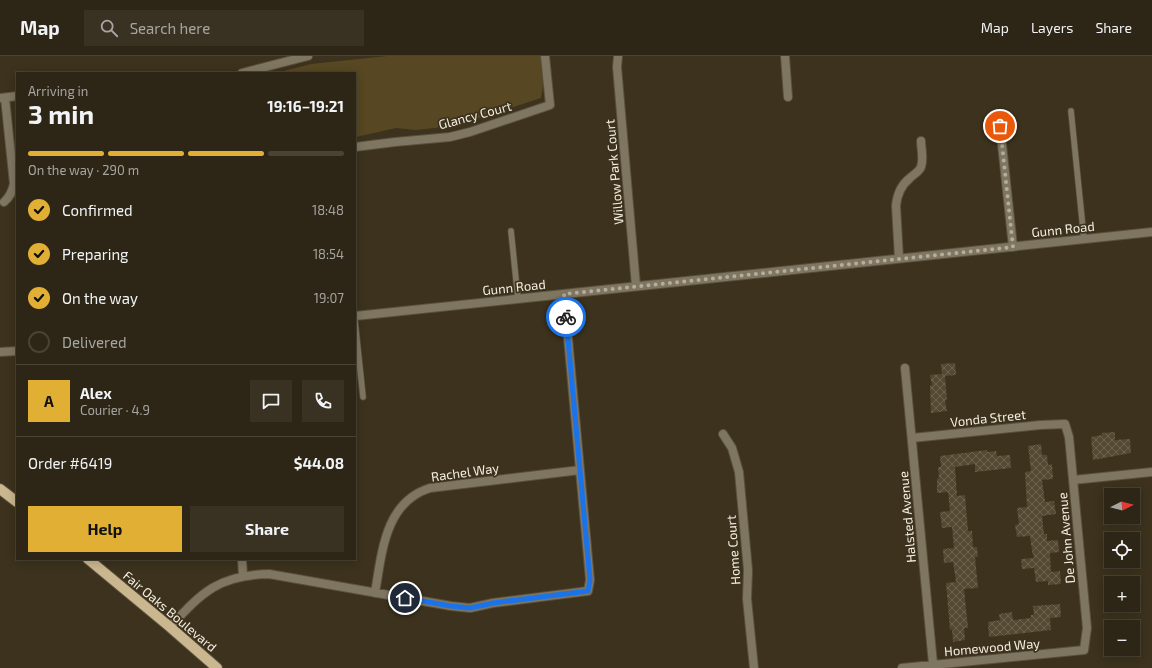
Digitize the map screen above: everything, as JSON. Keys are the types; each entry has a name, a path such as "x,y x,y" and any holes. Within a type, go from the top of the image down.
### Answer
{"main road":[{"path":"0,489 16,501"},
{"name":"Fair Oaks Boulevard","path":"89,560 170,626 217,668"}],"street":[{"path":"246,72 308,56"},
{"name":"Glancy Court","path":"356,147 450,137 550,106 545,56"},
{"name":"Willow Park Court","path":"618,56 617,67 636,286"},
{"path":"785,56 788,97"},
{"path":"4,202 9,198 14,184 3,98 16,96"},
{"path":"1000,126 1013,247"},
{"path":"900,258 896,206 897,198 908,179 921,168 922,162 920,141"},
{"name":"Gunn Road","path":"356,316 1152,232"},
{"path":"170,626 192,602 205,591 228,580 243,576 269,574 470,608 493,603 588,591 590,580 564,294"},
{"path":"0,352 16,350"},
{"name":"Halsted Avenue","path":"905,368 932,664"},
{"name":"Vonda Street","path":"912,438 1040,425 1065,424"},
{"name":"De John Avenue","path":"1065,424 1069,437 1087,628 1084,650"},
{"name":"Home Court","path":"723,434 732,448 739,472 748,570 747,599 754,668"},
{"name":"Rachel Way","path":"375,592 380,560 392,520 410,497 430,488 580,470"},
{"path":"1073,480 1152,472"},
{"path":"242,560 243,576"},
{"name":"Homewood Way","path":"902,668 1084,650"}],"lane":[{"path":"1070,111 1084,239"},
{"path":"512,231 518,299"},
{"path":"356,330 363,397"}],"shaded area":[{"path":"387,56 542,56 543,85 541,98 467,122 415,130 396,128 356,137 356,72 280,72 311,64"}],"building":[{"path":"955,363 956,375 945,376 947,400 945,400 947,411 931,413 930,386 932,385 930,375 942,374 941,364"},
{"path":"1115,432 1115,440 1130,439 1131,453 1093,460 1091,437 1102,435 1102,433"},
{"path":"1041,444 1042,455 1047,455 1048,465 1052,464 1053,479 1042,480 1045,502 1054,501 1056,514 1042,516 1044,534 1047,534 1047,541 1058,540 1059,552 1050,553 1051,572 1060,571 1061,584 1048,585 1048,581 1036,582 1034,568 1022,569 1021,559 1034,558 1030,536 1017,537 1015,525 1019,524 1017,508 1027,507 1025,472 1031,471 1028,446"},
{"path":"987,450 987,452 996,451 997,456 1010,455 1011,468 975,472 975,464 955,467 957,496 965,495 968,531 972,531 973,547 977,547 978,557 975,557 978,588 964,589 968,628 964,628 965,640 953,642 952,629 950,630 946,583 956,582 953,562 944,563 943,549 954,548 952,527 942,528 940,512 950,511 948,492 937,493 937,479 939,478 938,467 941,467 940,456"},
{"path":"1060,604 1061,617 1050,618 1051,630 989,637 988,622 1000,620 999,614 1012,612 1013,620 1031,618 1031,615 1034,615 1033,606"}],"way so far":[{"path":"566,317 564,294 1013,247 1000,126"}],"route":[{"path":"405,598 470,608 493,603 574,594 588,591 590,580 566,317"}]}
